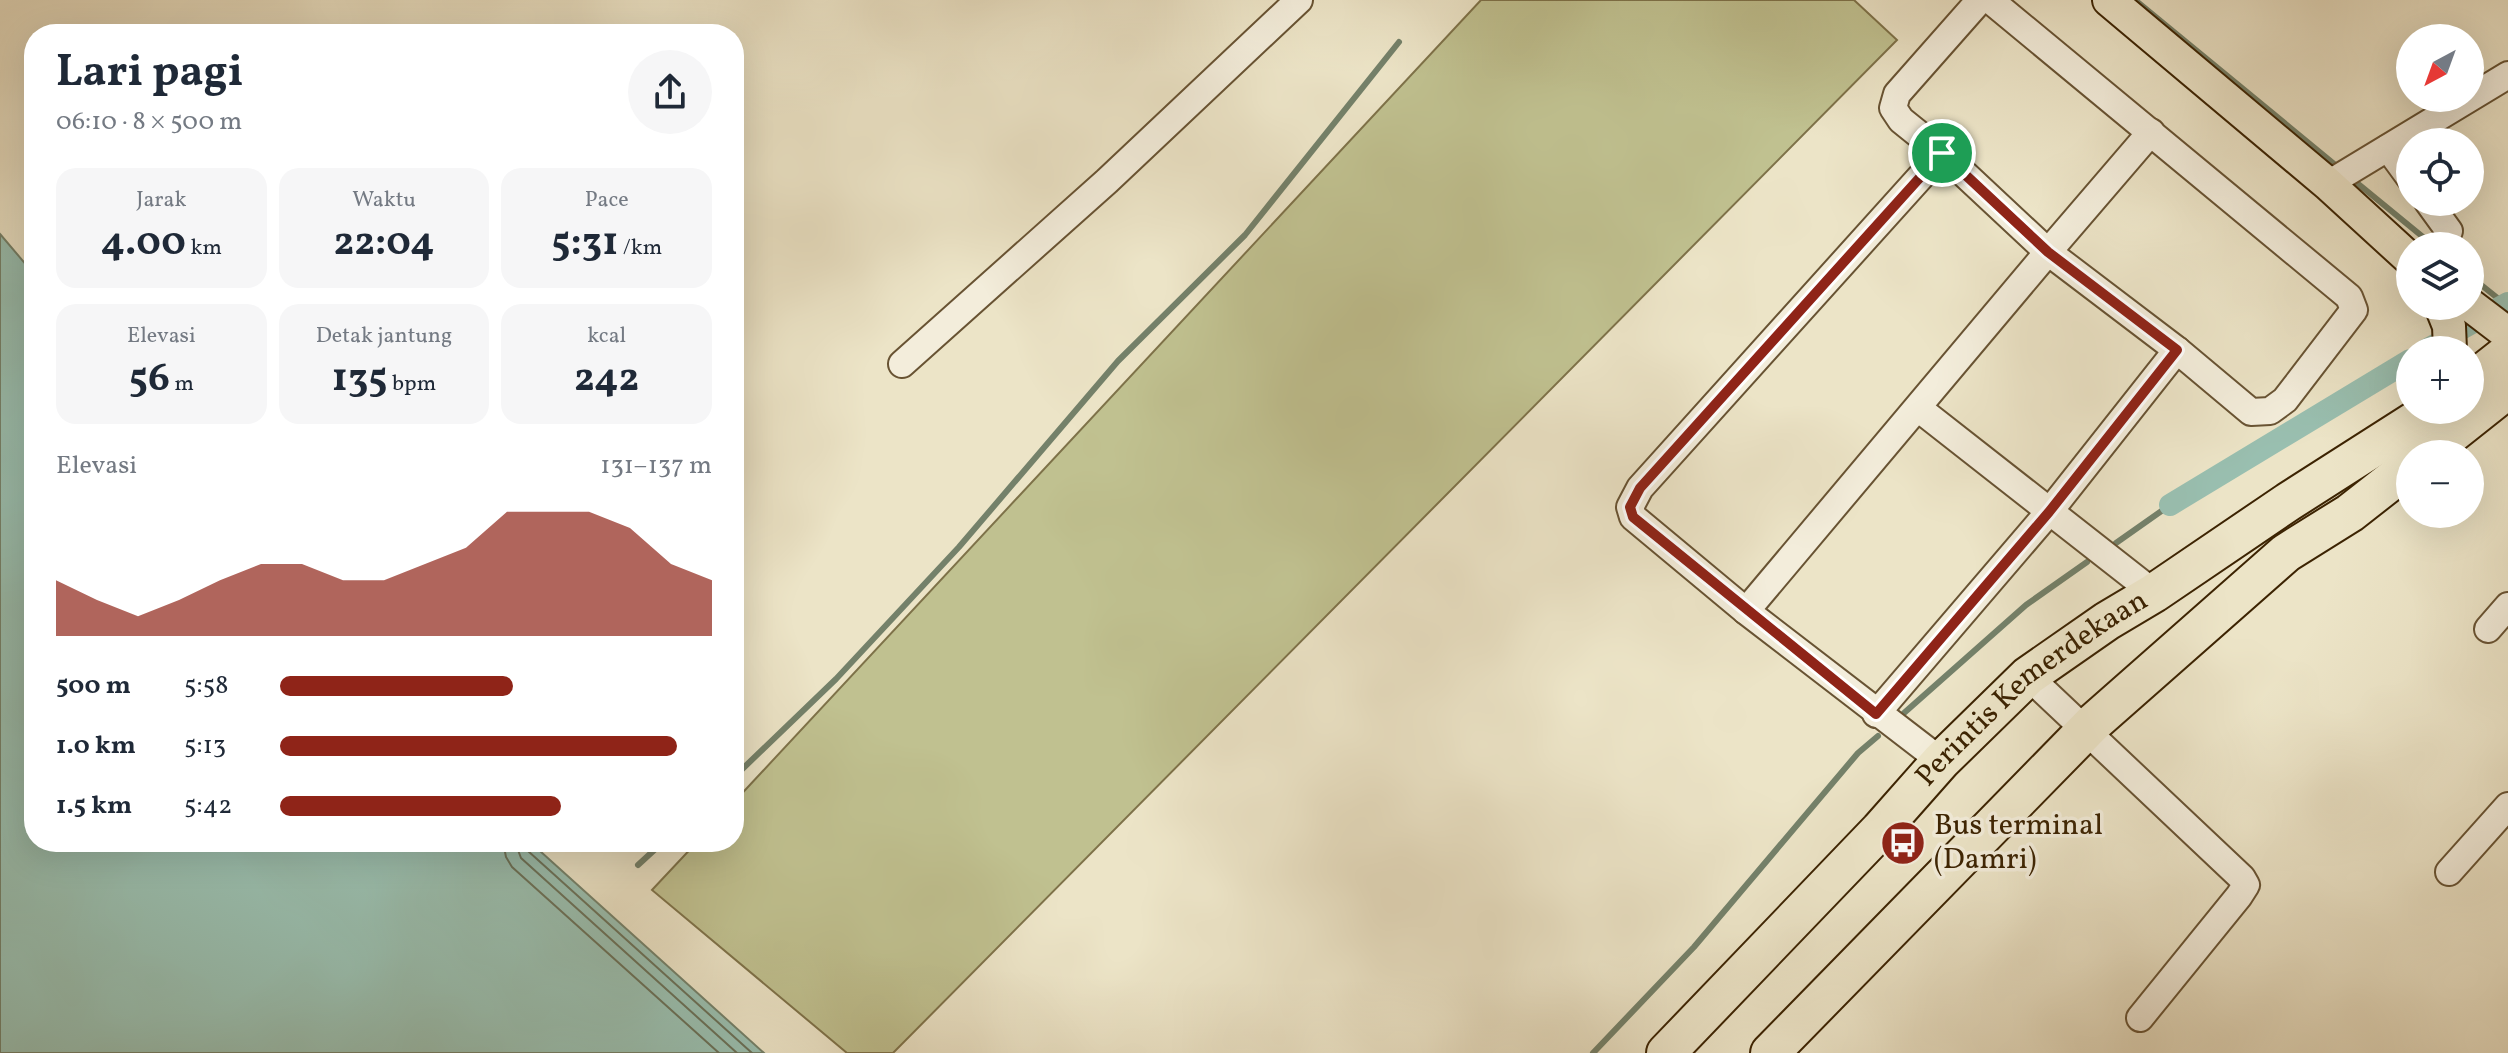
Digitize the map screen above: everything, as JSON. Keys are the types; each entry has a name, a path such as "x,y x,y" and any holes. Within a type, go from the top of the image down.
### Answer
{"highway":[{"path":"2484,353 2495,329"},
{"path":"2444,440 2508,389"},
{"name":"Perintis Kemerdekaan","path":"1666,1053 1880,830 1941,761 2028,676 2254,524 2410,424"},
{"path":"1770,1053 2086,729 2286,553 2350,513 2396,477"}],"main road":[{"path":"2109,0 2328,184 2396,246"}],"street":[{"path":"902,364 1107,181 1299,0"},
{"path":"1980,0 1897,94 1893,108 1901,120 1942,153 2048,252 2177,350 2251,412 2270,411 2285,400 2354,310 2349,297 1990,0"},
{"path":"2328,184 2508,75"},
{"path":"1746,611 2151,132"},
{"path":"2388,148 2396,159"},
{"path":"1941,761 1746,611 1633,517 1630,507 1640,488 1942,153"},
{"path":"2438,216 2449,231"},
{"path":"1876,714 2049,512 2177,350"},
{"path":"1918,408 2154,593"},
{"path":"2488,629 2508,606"},
{"path":"2028,676 2246,885 2140,1018"},
{"path":"2449,872 2508,806"}],"shaded area":[{"path":"1481,0 1854,0 1897,40 893,1053 847,1053 652,890 688,852 744,852 744,791"}],"water":[{"path":"0,234 24,262 24,852 541,852 764,1053 0,1053"}],"waterway":[{"path":"2135,0 2339,168"},
{"path":"744,767 836,679 959,547 1118,361 1245,235 1399,42"},
{"path":"2351,178 2417,232"},
{"path":"2484,287 2505,304"},
{"path":"2461,329 2508,303"},
{"path":"2170,505 2396,368"},
{"path":"2116,543 2170,505"},
{"path":"1904,713 2026,605 2087,562"},
{"path":"1593,1053 1694,947 1858,753 1878,736"},
{"path":"638,865 652,852"}],"place":[{"name":"Bus terminal (Damri)","path":"1903,843"}],"route":[{"path":"1942,153 2048,252 2177,350 2049,512 1876,714 1633,517 1630,507 1640,488 1942,153"}]}
